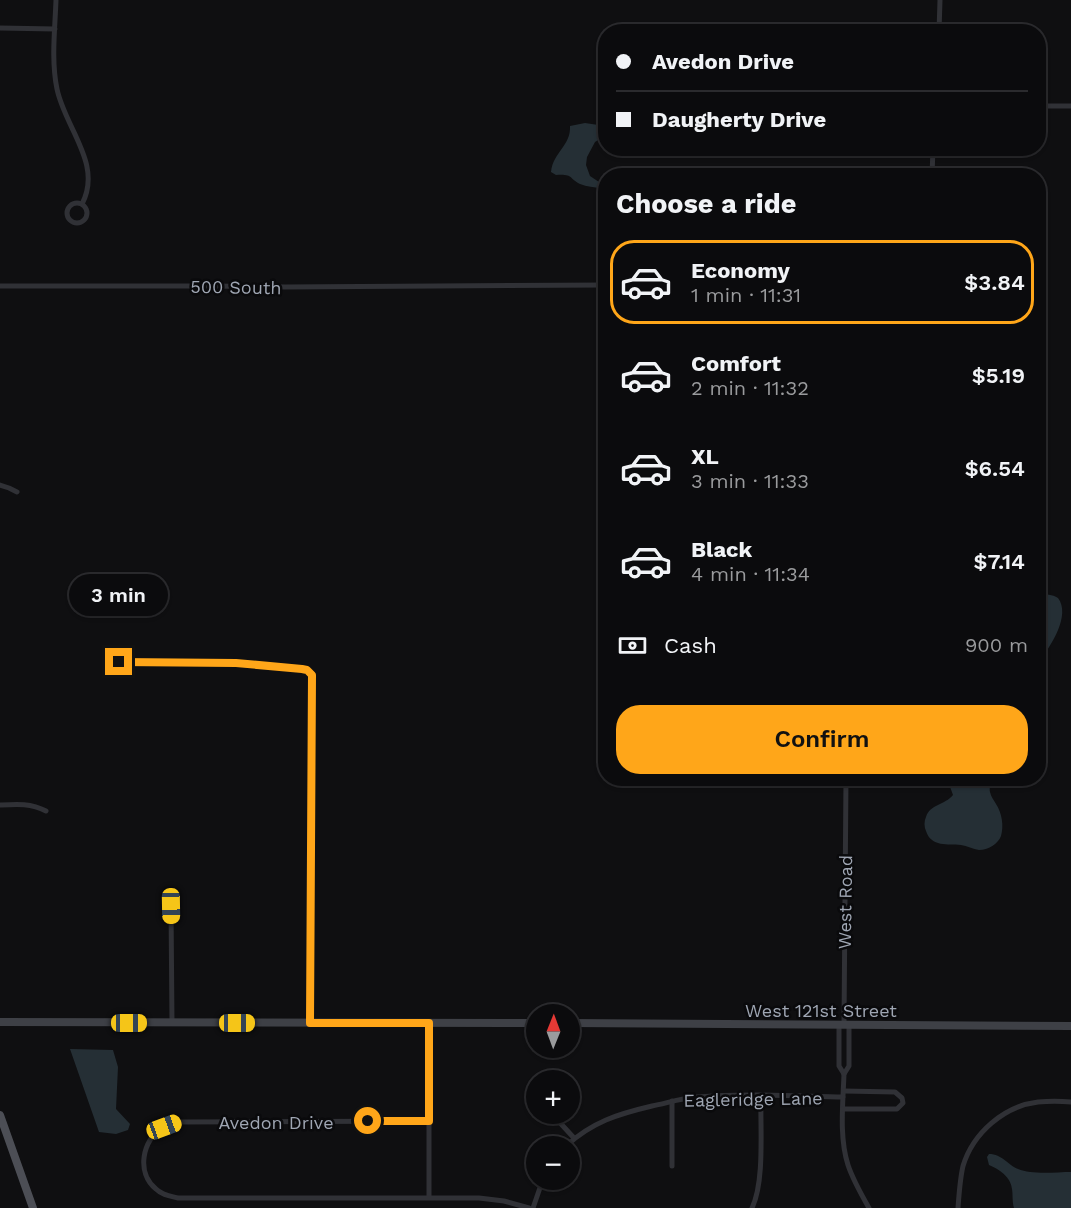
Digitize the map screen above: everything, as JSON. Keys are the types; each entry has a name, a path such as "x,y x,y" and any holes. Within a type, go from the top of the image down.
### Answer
{"main road":[{"path":"0,1115 33,1208"}],"street":[{"path":"56,0 55,67 58,96 87,166 89,187 82,204"},
{"path":"939,24 940,0"},
{"path":"0,28 55,29"},
{"path":"1046,105 1071,106"},
{"name":"500 South","path":"0,286 598,285"},
{"path":"0,485 17,492"},
{"path":"119,662 236,663 302,669 312,675 310,1023"},
{"name":"West Road","path":"846,786 844,1025 839,1066 844,1074 843,1136 848,1163 868,1208"},
{"path":"0,805 32,805 46,812"},
{"path":"171,906 172,1023"},
{"path":"0,1022 526,1023"},
{"path":"429,1023 429,1197 493,1198 531,1208 538,1190"},
{"name":"West 121st Street","path":"580,1023 1071,1026"},
{"name":"West Road","path":"844,1025 849,1066 844,1074"},
{"name":"Eagleridge Lane","path":"577,1136 611,1117 695,1097 895,1092 903,1102 897,1109 843,1109"},
{"path":"752,1208 760,1175 760,1096"},
{"path":"672,1101 672,1166"},
{"path":"958,1208 963,1167 974,1141 982,1132 999,1117 1016,1108 1036,1102 1071,1102"},
{"name":"Avedon Drive","path":"429,1121 176,1122 154,1134 147,1144 143,1160 150,1183 156,1190 167,1196 178,1198 429,1197"},
{"path":"561,1124 572,1136"}],"shaded area":[{"path":"585,123 598,125 598,140 587,157 586,165 590,176 598,181 598,188 583,185 568,176 551,172 555,159 568,139 570,126"},
{"path":"1046,594 1058,598 1062,613 1058,630 1046,651"},
{"path":"950,786 990,786 990,792 1000,811 1002,824 998,842 979,850 961,845 940,844 928,836 925,819 928,813 953,795"},
{"path":"70,1049 113,1050 118,1067 116,1109 130,1124 128,1130 116,1134 99,1132"},
{"path":"989,1154 994,1154 1024,1171 1071,1172 1071,1208 1014,1208 1011,1185 1007,1177 989,1165 987,1157"}],"route":[{"path":"119,662 236,663 302,669 312,675 310,1023 429,1023 429,1121 368,1121"}]}
